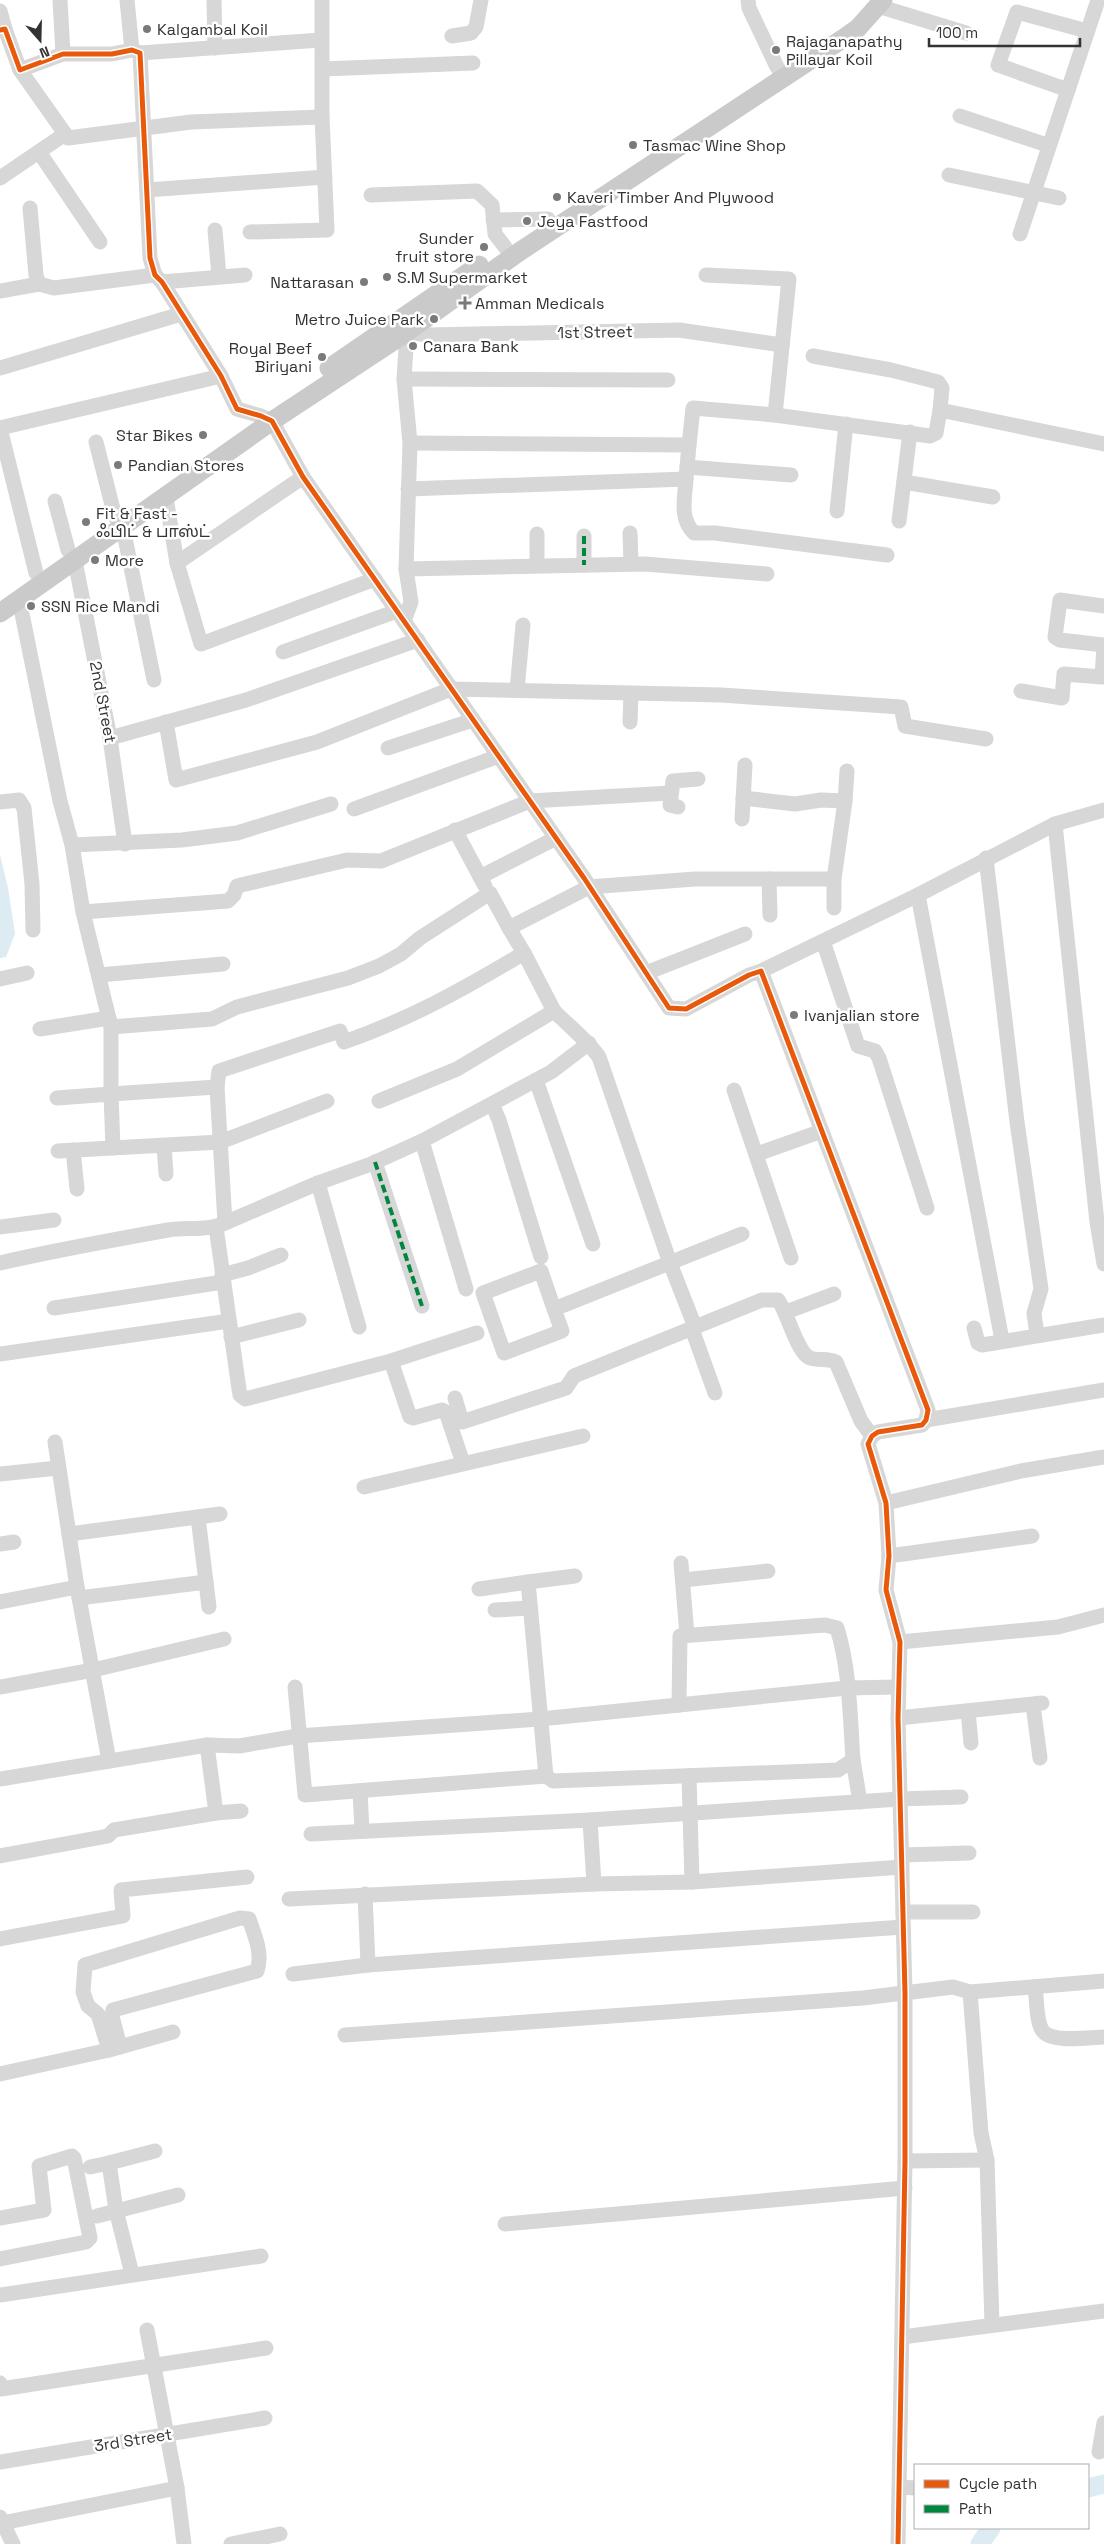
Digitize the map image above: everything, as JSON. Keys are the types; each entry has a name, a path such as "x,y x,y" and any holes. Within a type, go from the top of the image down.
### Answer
{"main road":[{"path":"402,326 505,247 781,72 858,28 876,2"},
{"path":"0,613 72,556 266,418 402,326 518,252 781,72"},
{"path":"119,522 166,498 266,418"},
{"path":"0,598 36,573 72,556"}],"street":[{"path":"60,0 63,54"},
{"path":"127,0 136,51 144,128 150,258 159,279 221,376 237,409 266,418 303,477 556,838 669,1008 686,1009 749,975 761,972 918,895 986,858 1055,824 1104,810"},
{"path":"214,0 215,48"},
{"path":"250,232 327,230 322,117 322,0"},
{"path":"452,36 471,33 476,27 481,0"},
{"path":"748,0 750,8 781,72"},
{"path":"1020,234 1048,145 1098,0"},
{"path":"876,2 966,33"},
{"path":"0,11 2,30 20,70 68,138 191,122 322,117"},
{"path":"1068,90 998,65 1017,12 1087,31"},
{"path":"20,70 63,54 112,54 321,40"},
{"path":"323,69 473,63"},
{"path":"960,116 1048,145"},
{"path":"0,178 65,134"},
{"path":"39,152 100,242"},
{"path":"949,176 1059,198"},
{"path":"147,190 325,177"},
{"path":"371,195 477,191 492,205 495,234 505,247"},
{"path":"30,208 36,275 39,284"},
{"path":"494,220 548,219"},
{"path":"215,230 219,276"},
{"path":"0,290 39,284 54,288 159,279 245,275"},
{"path":"706,275 789,279 775,415"},
{"path":"0,368 181,314"},
{"path":"283,652 401,616 411,602 406,569 410,443 404,379 402,326"},
{"name":"1st Street","path":"402,326 428,335 679,330 782,345"},
{"path":"813,356 891,370 938,382 942,388 936,433 933,436 775,415 693,408 686,473 684,517 687,527 694,533 715,533 888,555"},
{"path":"36,573 0,428 221,376"},
{"path":"404,379 668,380"},
{"path":"940,410 1104,444"},
{"path":"837,511 846,424"},
{"path":"899,521 910,432"},
{"path":"96,442 119,522 154,680"},
{"path":"410,443 689,445"},
{"path":"408,489 686,473 791,475"},
{"path":"177,563 303,477"},
{"path":"904,482 993,497"},
{"path":"166,498 177,563 201,644 375,579"},
{"name":"2nd Street","path":"55,501 72,556 110,738 125,844"},
{"path":"537,534 537,565"},
{"path":"630,534 631,564"},
{"path":"584,536 584,565"},
{"path":"406,569 631,564 767,574"},
{"path":"19,599 60,801 72,845 83,912 110,1023 113,1148"},
{"path":"1021,691 1062,698 1064,674 1102,677 1104,646 1060,640 1055,637 1060,600 1104,606"},
{"path":"517,690 523,624"},
{"path":"110,738 246,700 418,640"},
{"path":"166,722 176,780 317,742 451,689 721,696 901,707 905,726 986,739"},
{"path":"630,722 631,693"},
{"path":"388,748 473,720"},
{"path":"354,809 499,756"},
{"path":"742,819 744,764"},
{"path":"834,908 834,879 845,801 847,771"},
{"path":"678,807 670,805 671,784 675,779 698,779"},
{"path":"83,912 228,901 234,896 237,886 348,860 381,861 530,801 671,793"},
{"path":"743,798 795,804 821,800 845,801"},
{"path":"0,802 19,800 24,808 32,884 32,930"},
{"path":"72,845 182,840 237,833 331,804"},
{"path":"1055,824 1096,1212 1104,1264"},
{"path":"455,830 554,1011 578,1036 589,1043 601,1064 716,1393"},
{"path":"480,878 556,838"},
{"path":"986,858 1017,1122 1040,1290 1034,1313 1037,1335"},
{"path":"769,879 770,915"},
{"path":"509,928 589,887 695,880 834,879"},
{"path":"40,1029 110,1023 212,1018 237,1007 348,978 379,966 401,954 420,938 490,893"},
{"path":"918,895 1002,1340"},
{"path":"646,973 745,934"},
{"path":"823,941 858,1046 875,1051 879,1058 927,1208"},
{"path":"477,1334 391,1361 245,1399 240,1395 222,1279 219,1230 220,1142 217,1087 219,1071 340,1031 344,1042 388,1027 455,995 524,954"},
{"path":"98,975 223,964"},
{"path":"761,972 928,1410 926,1420 922,1425 878,1432 872,1436 868,1444 886,1503 889,1556 886,1590 900,1642 898,1718 905,1993 905,2161 898,2544"},
{"path":"0,978 27,973"},
{"path":"379,1101 457,1069 554,1011"},
{"path":"0,1263 104,1241 179,1228 219,1230 318,1183 375,1162 422,1140 536,1080 574,1057 589,1043"},
{"path":"536,1080 593,1244"},
{"path":"57,1098 217,1087"},
{"path":"734,1090 791,1258"},
{"path":"77,1189 66,1151 220,1142 327,1101"},
{"path":"492,1104 499,1120 540,1257"},
{"path":"757,1154 822,1131"},
{"path":"422,1140 430,1161 466,1289"},
{"path":"164,1146 166,1174"},
{"path":"375,1162 422,1306"},
{"path":"318,1183 325,1201 359,1327"},
{"path":"0,1227 54,1220"},
{"path":"554,1309 742,1234"},
{"path":"54,1308 208,1285 281,1255"},
{"path":"541,1272 554,1309 562,1331 504,1353 483,1293 541,1272"},
{"path":"786,1312 834,1294"},
{"path":"455,1398 462,1422 566,1388 574,1376 762,1300 778,1300 786,1312 803,1353 811,1358 827,1358 836,1362 861,1421 872,1436"},
{"path":"231,1337 299,1320"},
{"path":"0,1354 228,1321"},
{"path":"974,1328 978,1343 982,1345 1002,1340 1104,1325"},
{"path":"391,1361 410,1417 413,1418 442,1410 446,1412 463,1463"},
{"path":"926,1420 1104,1390"},
{"path":"364,1487 583,1436"},
{"path":"55,1442 78,1593 110,1761"},
{"path":"886,1503 1021,1471 1104,1457"},
{"path":"0,1474 58,1468"},
{"path":"68,1534 220,1514"},
{"path":"198,1517 209,1607"},
{"path":"889,1556 1032,1536"},
{"path":"681,1563 688,1635"},
{"path":"683,1580 768,1570"},
{"path":"479,1589 575,1576"},
{"path":"0,1602 206,1582"},
{"path":"528,1582 546,1776"},
{"path":"495,1610 530,1608"},
{"path":"900,1642 1058,1627 1104,1615"},
{"path":"679,1705 680,1636 825,1625 837,1628 841,1641 853,1760 860,1802"},
{"path":"0,1688 94,1670 224,1638"},
{"path":"295,1687 298,1736 305,1795 546,1776 553,1781 838,1770 853,1760"},
{"path":"0,1780 207,1745 239,1746 261,1744 298,1736 540,1719 847,1688 898,1687"},
{"path":"898,1718 1037,1704 1040,1758"},
{"path":"968,1711 971,1742"},
{"path":"207,1745 216,1813"},
{"path":"689,1776 692,1882"},
{"path":"360,1791 362,1831"},
{"path":"310,1834 590,1820 900,1799 961,1797"},
{"path":"0,1856 108,1836 114,1830 216,1813 241,1811"},
{"path":"590,1820 594,1884"},
{"path":"289,1900 365,1894 594,1884 692,1882 902,1862 969,1853"},
{"path":"0,1939 123,1916 121,1890 246,1877"},
{"path":"365,1894 368,1965"},
{"path":"293,1974 368,1965 903,1920 973,1912"},
{"path":"240,1918 249,1919 257,1940 260,1962 258,1971 113,2010 114,2048 98,2014 88,2006 83,1992 85,1965 240,1918"},
{"path":"345,2035 905,1993 953,1987 970,1992 1104,1982"},
{"path":"1035,1987 1042,2030 1048,2036 1056,2039 1104,2037"},
{"path":"970,1992 981,2133 986,2160 992,2325"},
{"path":"0,2074 114,2048 173,2032"},
{"path":"90,2167 156,2151"},
{"path":"0,2218 44,2210 39,2166 72,2156 74,2158 90,2238 86,2242 0,2259"},
{"path":"905,2161 986,2160"},
{"path":"109,2163 116,2210 132,2274"},
{"path":"505,2224 904,2188"},
{"path":"97,2216 178,2195"},
{"path":"0,2295 261,2256"},
{"path":"902,2336 1104,2311"},
{"path":"147,2330 177,2488 184,2544"},
{"path":"0,2383 1,2390 266,2348"},
{"name":"3rd Street","path":"0,2462 265,2418"},
{"path":"1099,2452 1104,2423"},
{"path":"900,2487 914,2488"},
{"path":"13,2544 1,2520 177,2488"},
{"path":"231,2544 280,2534"}],"shaded area":[{"path":"0,855 8,888 15,934 6,957 0,958"}],"waterway":[{"path":"1089,2488 1104,2484"},
{"path":"980,2544 990,2529"}],"marked path":[{"path":"584,536 584,565"},
{"path":"375,1162 422,1306"}],"cycle path":[{"path":"0,30 5,29 20,70 63,54 112,54 132,50 140,53 150,258 155,275 162,282 221,376 237,409 272,421 303,477 584,878 669,1008 686,1009 749,975 761,971 928,1410 926,1420 922,1425 878,1432 872,1436 868,1444 886,1503 889,1556 886,1590 900,1642 898,1718 905,1993 905,2161 898,2544"}],"place":[{"name":"Kalgambal Koil","path":"147,29"},
{"name":"Rajaganapathy Pillayar Koil","path":"776,50"},
{"name":"Tasmac Wine Shop","path":"633,145"},
{"name":"Kaveri Timber And Plywood","path":"557,197"},
{"name":"Jeya Fastfood","path":"527,221"},
{"name":"Sunder fruit store","path":"484,247"},
{"name":"S.M Supermarket","path":"387,277"},
{"name":"Nattarasan","path":"364,282"},
{"name":"Amman Medicals","path":"465,303"},
{"name":"Metro Juice Park","path":"434,319"},
{"name":"Canara Bank","path":"413,346"},
{"name":"Royal Beef Biriyani","path":"322,357"},
{"name":"Star Bikes","path":"203,435"},
{"name":"Pandian Stores","path":"118,465"},
{"name":"Fit & Fast - ஃபிட் & பாஸ்ட்","path":"86,522"},
{"name":"More","path":"95,560"},
{"name":"SSN Rice Mandi","path":"31,606"},
{"name":"Ivanjalian store","path":"794,1015"}]}
